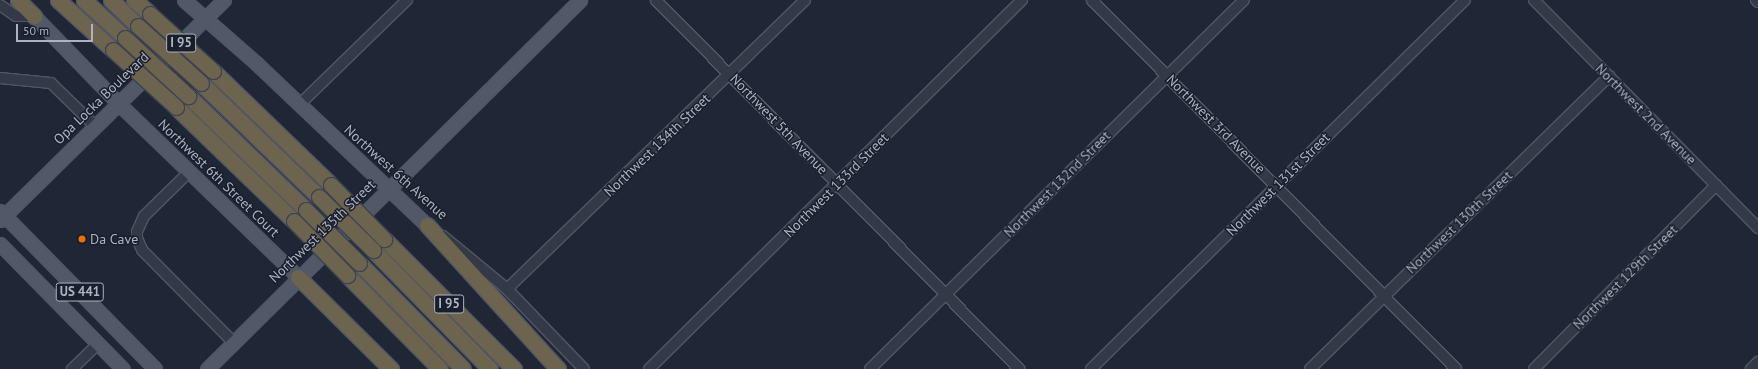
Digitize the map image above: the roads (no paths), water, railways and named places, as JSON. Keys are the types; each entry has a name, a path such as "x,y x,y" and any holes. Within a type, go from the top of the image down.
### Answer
{"highway":[{"path":"18,0 34,16"},
{"path":"58,0 176,107 294,221 440,369"},
{"path":"84,0 188,96 306,210 463,369"},
{"path":"111,0 201,83 319,197 490,369"},
{"name":"I 95","path":"134,0 213,71 331,185 514,369"},
{"path":"427,225 558,369"},
{"path":"298,277 391,369"}],"main road":[{"name":"Northwest 6th Avenue","path":"184,0 427,225"},
{"name":"Opa Locka Boulevard","path":"1,216 224,0"},
{"name":"Northwest 135th Street","path":"207,369 298,277 580,0"},
{"name":"Northwest 6th Street Court","path":"34,16 118,103 298,277"},
{"name":"US 441","path":"1,216 155,369"},
{"name":"US 441","path":"0,244 123,369"}],"street":[{"path":"299,105 407,0"},
{"name":"Northwest 5th Avenue","path":"656,0 1018,369"},
{"name":"Northwest 134th Street","path":"507,289 730,75 805,0"},
{"name":"Northwest 133rd Street","path":"649,369 1022,0"},
{"name":"Northwest 3rd Avenue","path":"1092,0 1456,369"},
{"name":"Northwest 132nd Street","path":"870,369 1244,0"},
{"name":"Northwest 131st Street","path":"1092,369 1465,0"},
{"name":"Northwest 2nd Avenue","path":"1534,0 1758,228"},
{"path":"0,5 16,16 34,16"},
{"name":"Northwest 130th Street","path":"1310,369 1608,76"},
{"path":"0,78 51,83 94,125"},
{"path":"189,172 144,216 137,232 137,238 142,250 234,343"},
{"name":"Northwest 129th Street","path":"1534,369 1716,185"},
{"name":"Northwest 6th Avenue","path":"427,225 452,242 507,289 584,369"},
{"path":"72,369 98,344"},
{"path":"1751,369 1758,362"}],"place":[{"name":"Da Cave","path":"82,239"}]}
